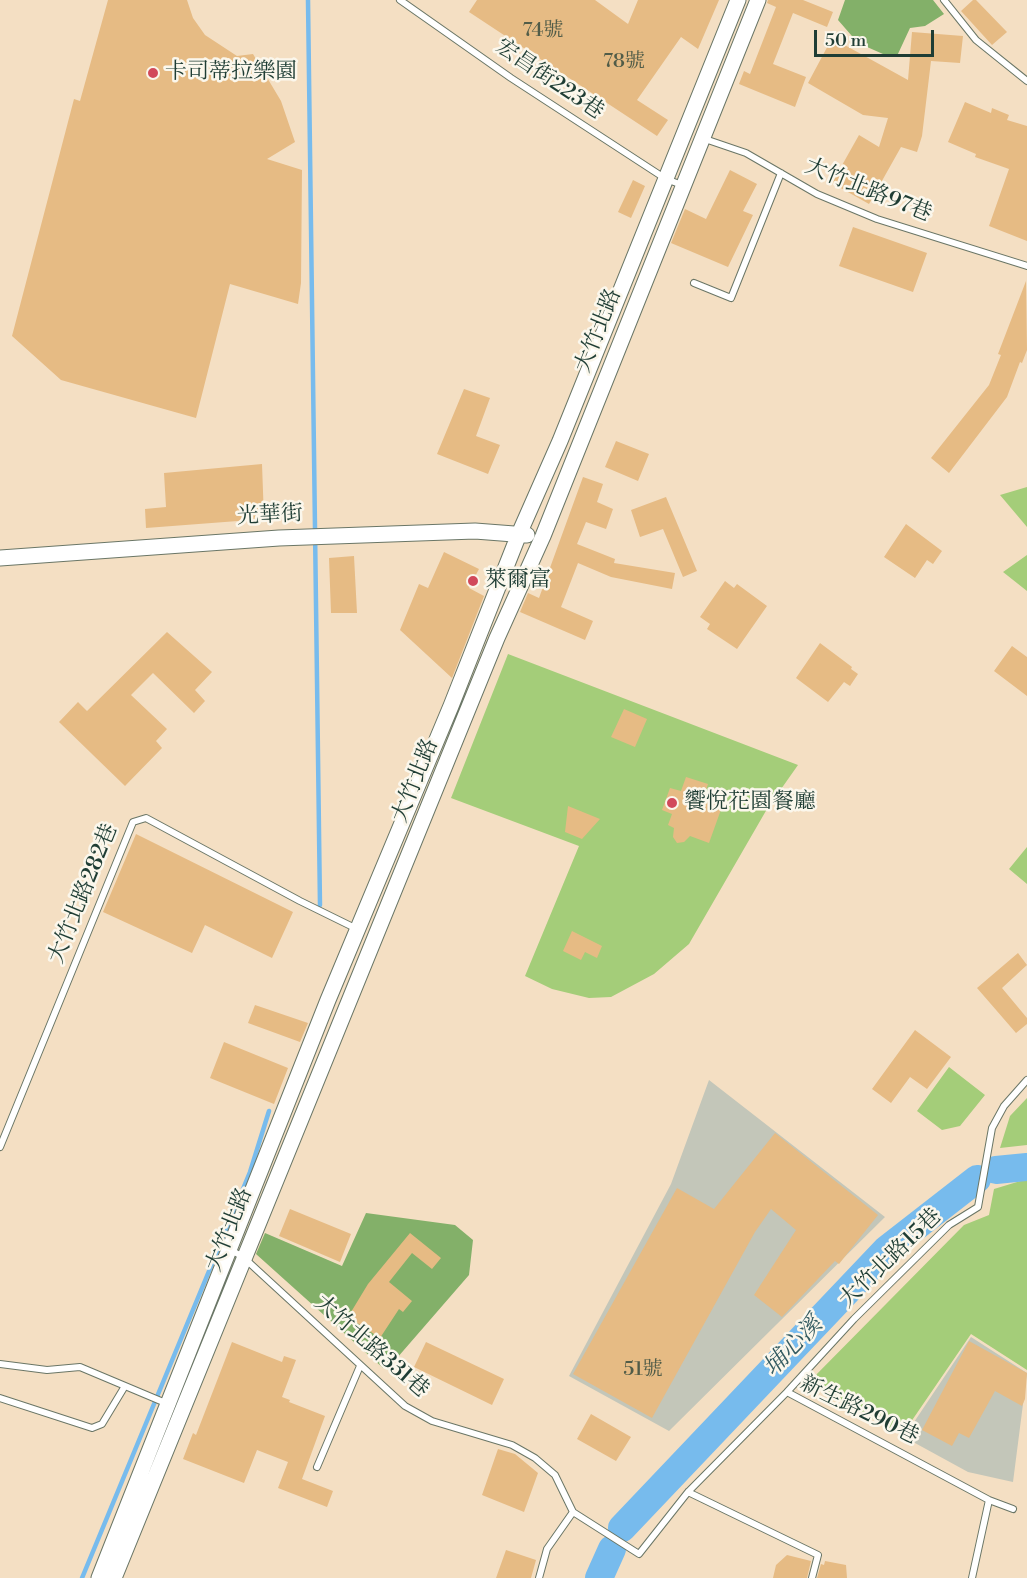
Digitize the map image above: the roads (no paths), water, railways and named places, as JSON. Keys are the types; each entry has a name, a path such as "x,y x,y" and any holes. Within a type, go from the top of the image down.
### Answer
{"street":[{"name":"大竹北路","path":"114,1578 237,1253 286,1104 519,534 560,441 738,0"},
{"name":"大竹北路","path":"99,1578 169,1404 237,1253 465,723 497,638 543,536 758,0"},
{"name":"光華街","path":"0,558 87,550 290,538 475,531 543,536"}],"lane":[{"name":"宏昌街223巷","path":"400,0 511,78 666,179 682,185"},
{"path":"944,0 976,40 1027,81"},
{"name":"大竹北路97巷","path":"701,138 746,153 817,194 877,219 1027,266"},
{"path":"694,283 731,298 781,173"},
{"name":"大竹北路282巷","path":"0,1147 133,822 146,818 300,902 358,930"},
{"name":"大竹北路15巷","path":"787,1392 854,1319 916,1261 949,1224 978,1207 992,1128 1004,1106 1027,1080"},
{"name":"大竹北路331巷","path":"237,1253 405,1406 432,1421 512,1445 535,1458 555,1475 573,1512"},
{"path":"0,1364 47,1370 80,1367 169,1404"},
{"path":"317,1467 360,1366"},
{"path":"0,1398 92,1428 102,1424 125,1386"},
{"name":"新生路290巷","path":"573,1512 639,1554 688,1492 787,1392 989,1500 1013,1509"},
{"path":"688,1492 818,1555 812,1578"},
{"path":"972,1578 989,1500"},
{"path":"539,1578 547,1549 573,1512"}],"waterway":[{"path":"308,0 320,905"},
{"path":"82,1578 250,1172 269,1111"},
{"path":"996,1170 1027,1167"},
{"name":"埔心溪","path":"622,1528 887,1249 977,1179"},
{"name":"埔心溪","path":"599,1578 612,1549"}],"place":[{"name":"卡司蒂拉樂園","path":"153,73"},
{"name":"萊爾富","path":"473,581"},
{"name":"饗悅花園餐廳","path":"672,803"}]}
